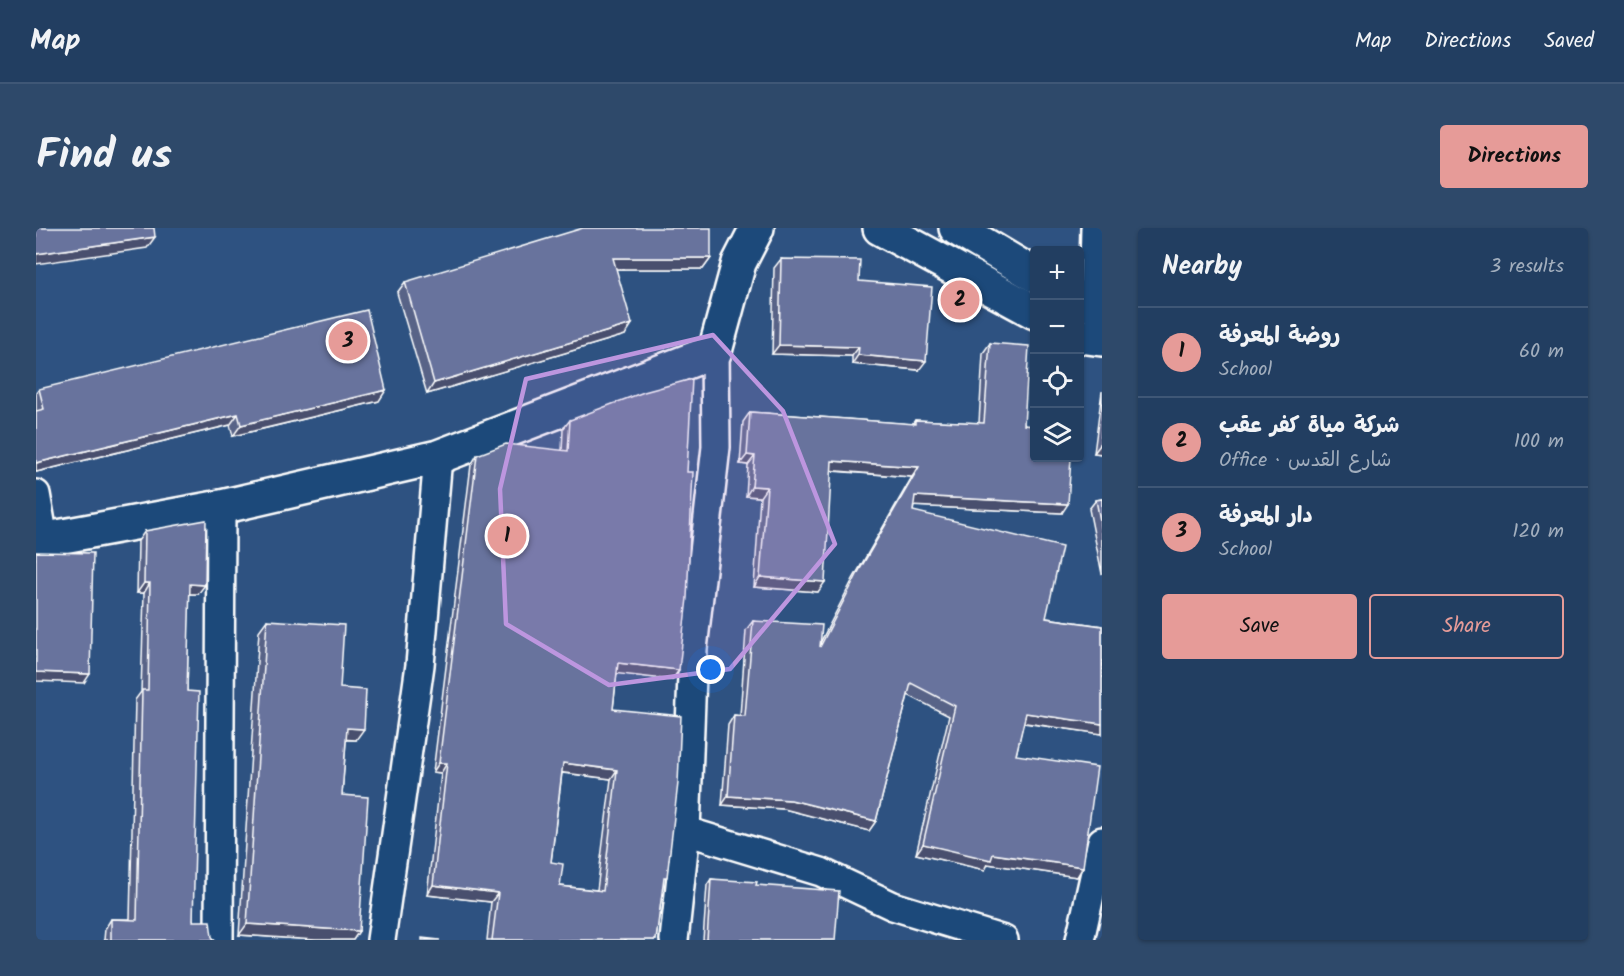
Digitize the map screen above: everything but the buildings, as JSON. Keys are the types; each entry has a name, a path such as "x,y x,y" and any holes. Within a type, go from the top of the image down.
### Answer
{"street":[{"path":"674,940 686,831 693,649 716,447 715,351 739,263 757,228"},
{"path":"880,228 1030,309"},
{"path":"956,228 1030,271"},
{"path":"1091,304 1095,228"},
{"path":"1084,337 1102,339"},
{"path":"36,494 40,540 221,507 438,457 715,351"},
{"path":"381,940 420,665 438,457"},
{"path":"219,940 221,507"},
{"path":"686,831 821,872 893,906 1004,940"},
{"path":"1080,940 1102,841"}],"highlighted area":[{"path":"713,335 783,411 835,544 730,669 609,685 506,624 500,489 526,379"}],"place":[{"name":"شركة مياة كفر عقب","path":"960,300"},
{"name":"دار المعرفة","path":"348,341"},
{"name":"روضة المعرفة","path":"507,536"}]}
